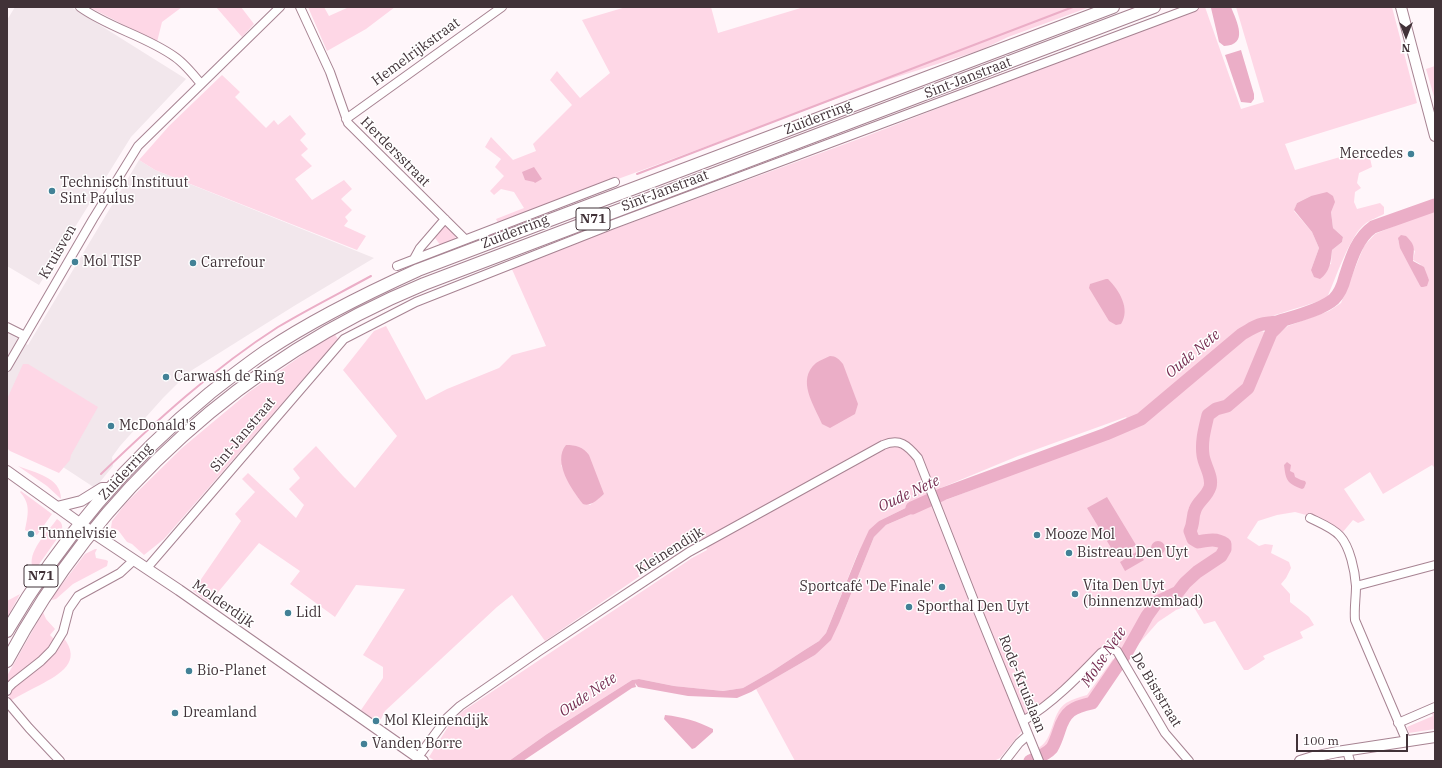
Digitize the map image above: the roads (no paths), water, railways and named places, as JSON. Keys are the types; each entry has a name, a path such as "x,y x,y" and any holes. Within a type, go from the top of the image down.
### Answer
{"highway":[{"name":"Zuiderring","path":"7,631 32,590 56,555 110,488 157,439 191,409 224,382 284,339 355,299 418,270 1113,7"},
{"name":"Zuiderring","path":"7,660 28,623 50,589 92,532 142,475 167,450 200,420 278,360 359,313 424,284 1154,7"}],"main road":[{"path":"1402,7 1435,136"},
{"name":"Molderdijk","path":"7,472 420,759"},
{"path":"57,507 81,501 102,488 110,488"},
{"path":"1300,761 1314,757 1348,756 1435,737"}],"street":[{"path":"80,7 96,17 164,50 176,58 201,84"},
{"name":"Kruisven","path":"7,367 130,157 146,137 280,7"},
{"name":"Herdersstraat","path":"300,7 330,72 346,119 351,127 465,239"},
{"name":"Hemelrijkstraat","path":"346,119 502,7"},
{"name":"Sint-Janstraat","path":"146,568 344,338 416,302 604,228 1194,7"},
{"path":"397,266 414,258 616,182"},
{"path":"414,258 420,248 445,219"},
{"path":"7,326 24,336"},
{"name":"Kleinendijk","path":"420,759 447,718 460,706 538,652 689,552 883,445 897,442 910,448 918,458 936,504"},
{"name":"Rode-Kruislaan","path":"936,504 1039,761"},
{"path":"1310,518 1339,535 1347,548 1351,558 1356,586 1354,609 1355,620 1407,742"},
{"path":"7,691 13,683 42,661 52,650 63,632 69,609 78,596 120,573 134,560"},
{"path":"1356,586 1435,565"},
{"name":"De Biststraat","path":"1023,721 1042,709 1058,696 1102,653 1106,650 1112,649 1117,651 1165,734 1189,761"},
{"path":"8,704 60,761"},
{"path":"1398,723 1435,707"},
{"path":"1005,761 1019,743 1028,735"}],"waterway":[{"path":"637,174 1073,7"},
{"name":"Oude Nete","path":"912,508 943,494 1106,434 1141,419 1242,334 1259,325 1277,322 1315,310 1334,299 1341,289 1352,256 1359,243 1367,232 1373,227 1435,205"},
{"path":"101,474 186,396 254,343 312,307 371,276"},
{"name":"Molse Nete","path":"1030,761 1045,754 1052,748 1061,724 1067,714 1075,708 1092,703 1128,650 1147,616 1157,602 1178,592 1197,572 1221,556 1225,549 1225,544 1216,540 1198,542 1193,539 1190,531 1196,507 1207,494 1211,483 1203,450 1208,415 1216,409 1227,406 1248,388 1271,333 1284,320"}],"place":[{"name":"Mercedes","path":"1411,154"},
{"name":"Technisch Instituut Sint Paulus","path":"52,191"},
{"name":"Mol TISP","path":"75,262"},
{"name":"Carrefour","path":"193,263"},
{"name":"Carwash de Ring","path":"166,377"},
{"name":"McDonald's","path":"111,426"},
{"name":"Tunnelvisie","path":"31,534"},
{"name":"Mooze Mol","path":"1037,535"},
{"name":"Bistreau Den Uyt","path":"1069,553"},
{"name":"Sportcafé 'De Finale'","path":"942,587"},
{"name":"Vita Den Uyt (binnenzwembad)","path":"1075,594"},
{"name":"Sporthal Den Uyt","path":"909,607"},
{"name":"Lidl","path":"288,613"},
{"name":"Bio-Planet","path":"189,671"},
{"name":"Dreamland","path":"175,713"},
{"name":"Mol Kleinendijk","path":"376,721"},
{"name":"Vanden Borre","path":"364,744"}]}
